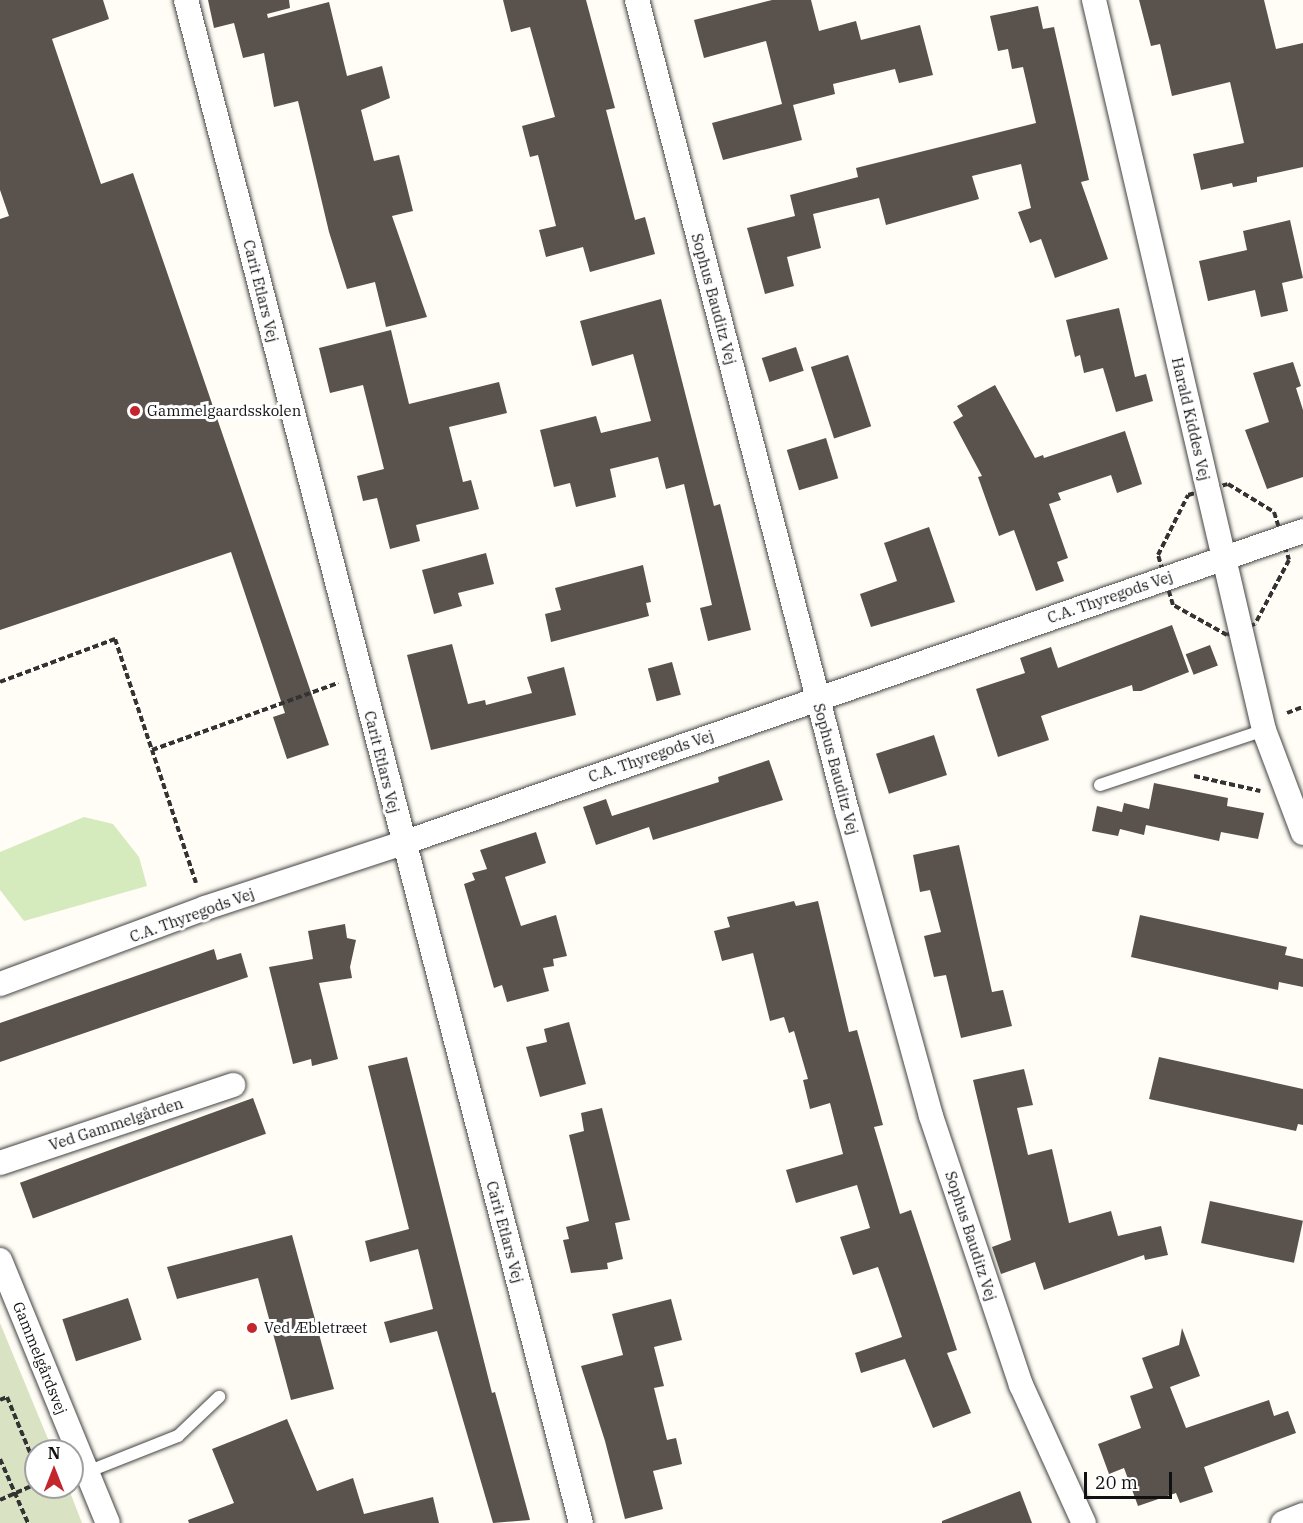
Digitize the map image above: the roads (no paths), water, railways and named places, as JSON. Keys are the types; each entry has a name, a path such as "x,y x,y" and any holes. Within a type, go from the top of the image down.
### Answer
{"street":[{"name":"Carit Etlars Vej","path":"186,0 581,1523"},
{"name":"Sophus Bauditz Vej","path":"637,0 818,697 931,1116 1021,1385 1084,1523"},
{"name":"Harald Kiddes Vej","path":"1094,0 1264,730 1303,832"},
{"name":"C.A. Thyregods Vej","path":"0,984 205,908 403,843 818,697 1303,531"},
{"name":"Ved Gammelgården","path":"0,1163 233,1085"},
{"name":"Gammelgårdsvej","path":"0,1260 108,1523"},
{"path":"1283,1523 1303,1515"}],"lane":[{"path":"1100,785 1264,730"},
{"path":"87,1472 178,1436 219,1397"}],"place":[{"name":"Gammelgaardsskolen","path":"135,411"},
{"name":"Ved Æbletræet","path":"252,1328"}]}
